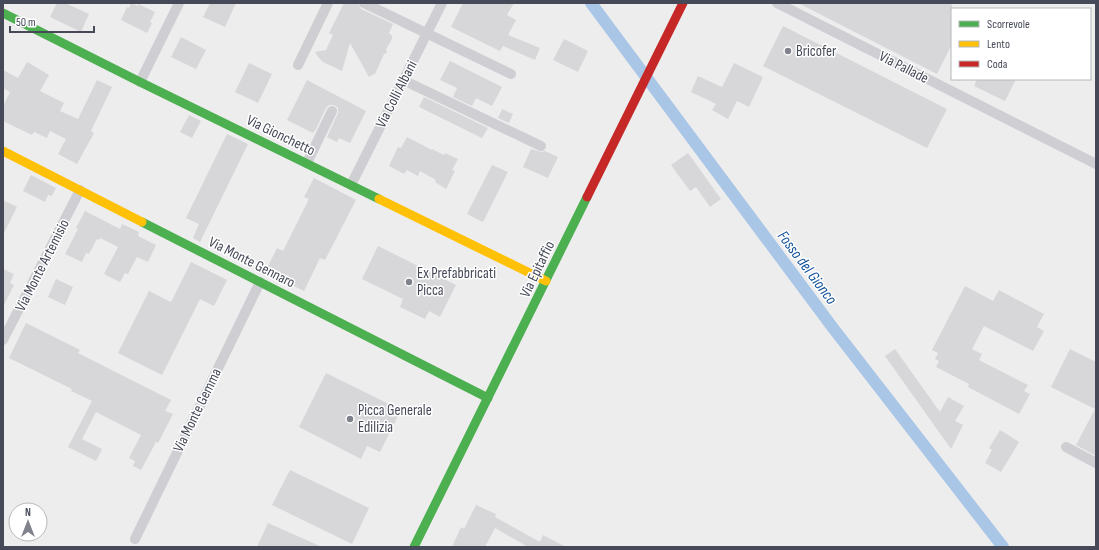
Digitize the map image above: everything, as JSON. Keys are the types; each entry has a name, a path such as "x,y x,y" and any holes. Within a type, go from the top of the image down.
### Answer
{"street":[{"path":"140,82 179,3"},
{"path":"298,65 328,3"},
{"path":"364,3 510,74"},
{"name":"Via Colli Albani","path":"351,185 442,3"},
{"name":"Via Epitaffio","path":"414,547 684,3"},
{"name":"Via Pallade","path":"777,3 1096,164"},
{"name":"Via Gionchetto","path":"3,13 140,82 546,281"},
{"path":"403,80 541,146"},
{"path":"307,164 332,111"},
{"name":"Via Monte Gennaro","path":"3,151 488,398"},
{"name":"Via Monte Artemisio","path":"3,340 80,190"},
{"name":"Via Monte Gemma","path":"135,539 260,282"},
{"path":"1066,447 1096,463"}],"building":[{"path":"57,3 65,3 89,14 81,32 50,17"},
{"path":"131,3 138,6 138,4 155,12 147,33 121,20 127,7 129,8"},
{"path":"210,3 236,3 225,27 203,17"},
{"path":"344,3 358,3 361,9 393,24 389,33 392,36 392,39 386,49 387,53 384,54 375,74 369,77 350,43 342,71 323,62 315,52 326,50 333,35 329,33"},
{"path":"463,3 514,3 507,15 516,20 508,35 540,48 535,60 503,46 500,51 451,27"},
{"path":"798,3 952,3 951,46 937,74"},
{"path":"783,26 947,109 927,148 763,66"},
{"path":"181,37 206,50 196,69 171,57"},
{"path":"564,39 588,51 578,72 553,60"},
{"path":"450,61 502,87 492,106 476,98 472,106 453,97 457,88 440,80"},
{"path":"27,62 49,75 40,91 64,103 60,111 78,119 97,80 112,87 91,131 94,133 77,164 58,154 66,139 50,131 47,138 34,132 32,135 3,121 3,106 10,92 3,88 3,70 18,78"},
{"path":"249,63 272,74 258,103 235,92"},
{"path":"734,63 763,77 749,107 737,101 728,119 712,110 716,104 691,92 698,76 722,87"},
{"path":"307,80 366,111 350,143 339,138 337,142 327,137 338,113 338,108 334,105 329,105 326,108 313,133 287,120"},
{"path":"977,80 1016,80 1005,101 974,86"},
{"path":"424,97 488,128 482,138 419,107"},
{"path":"502,109 513,114 509,123 498,118"},
{"path":"189,115 201,121 192,138 180,132"},
{"path":"227,134 248,144 200,242 193,238 199,224 186,218"},
{"path":"407,137 432,150 444,155 445,153 458,159 452,170 455,171 446,189 435,182 436,180 420,171 418,176 407,170 404,174 389,166 398,147 401,148"},
{"path":"531,149 541,152 545,151 558,157 548,178 523,167"},
{"path":"688,153 721,199 710,207 696,187 690,191 671,165"},
{"path":"492,165 508,172 483,222 467,214"},
{"path":"31,175 56,188 52,196 48,195 45,202 23,191"},
{"path":"314,178 356,200 325,260 320,258 304,291 265,272 277,248 283,251 309,199 304,197"},
{"path":"3,200 17,207 3,235"},
{"path":"85,211 120,229 122,224 139,232 138,236 156,245 148,262 137,257 128,274 125,273 120,282 104,274 118,247 100,238 99,240 97,239 89,254 86,253 82,262 65,254 78,229 76,228"},
{"name":"Ex Prefabbricati Picca","path":"378,246 456,285 440,317 429,311 425,319 400,307 403,299 362,279"},
{"path":"191,262 227,280 214,306 200,299 162,375 118,353 149,291 171,302"},
{"path":"3,269 14,274 10,283 14,285 3,307"},
{"path":"56,279 73,287 65,305 48,297"},
{"path":"965,286 993,301 999,290 1044,314 1037,327 1044,331 1033,351 984,326 972,349 982,354 979,360 1028,385 1024,391 1030,394 1019,414 968,387 969,384 936,367 939,361 935,359 938,353 932,350"},
{"path":"26,323 80,350 78,353 171,400 165,411 173,414 158,443 156,442 141,470 133,466 135,461 129,458 141,435 96,412 82,439 102,449 96,461 68,447 92,401 71,391 72,389 9,358"},
{"path":"895,349 940,412 948,397 964,406 955,421 963,425 951,449 885,356"},
{"path":"1070,349 1096,362 1096,456 1076,445 1095,409 1051,387"},
{"name":"Picca Generale Edilizia","path":"326,373 401,410 380,452 367,446 361,459 299,427"},
{"path":"1000,430 1019,442 1001,472 985,463 992,450 989,448"},
{"path":"290,470 369,508 352,544 272,505"},
{"path":"476,505 496,514 495,517 540,542 543,535 566,547 528,547 495,528 485,547 452,547 461,527 464,529"},
{"path":"268,523 322,547 257,547"}],"waterway":[{"name":"Fosso del Gionco","path":"591,3 833,328 1003,547"}],"traffic: fast":[{"path":"3,13 379,199"},
{"path":"414,547 587,197"},
{"path":"142,222 488,398"}],"traffic: slow":[{"path":"3,151 142,222"},
{"path":"379,199 546,281"}],"traffic: jam":[{"path":"587,197 683,3"}],"place":[{"name":"Bricofer","path":"788,51"},
{"name":"Ex Prefabbricati Picca","path":"409,282"},
{"name":"Picca Generale Edilizia","path":"350,419"}]}
